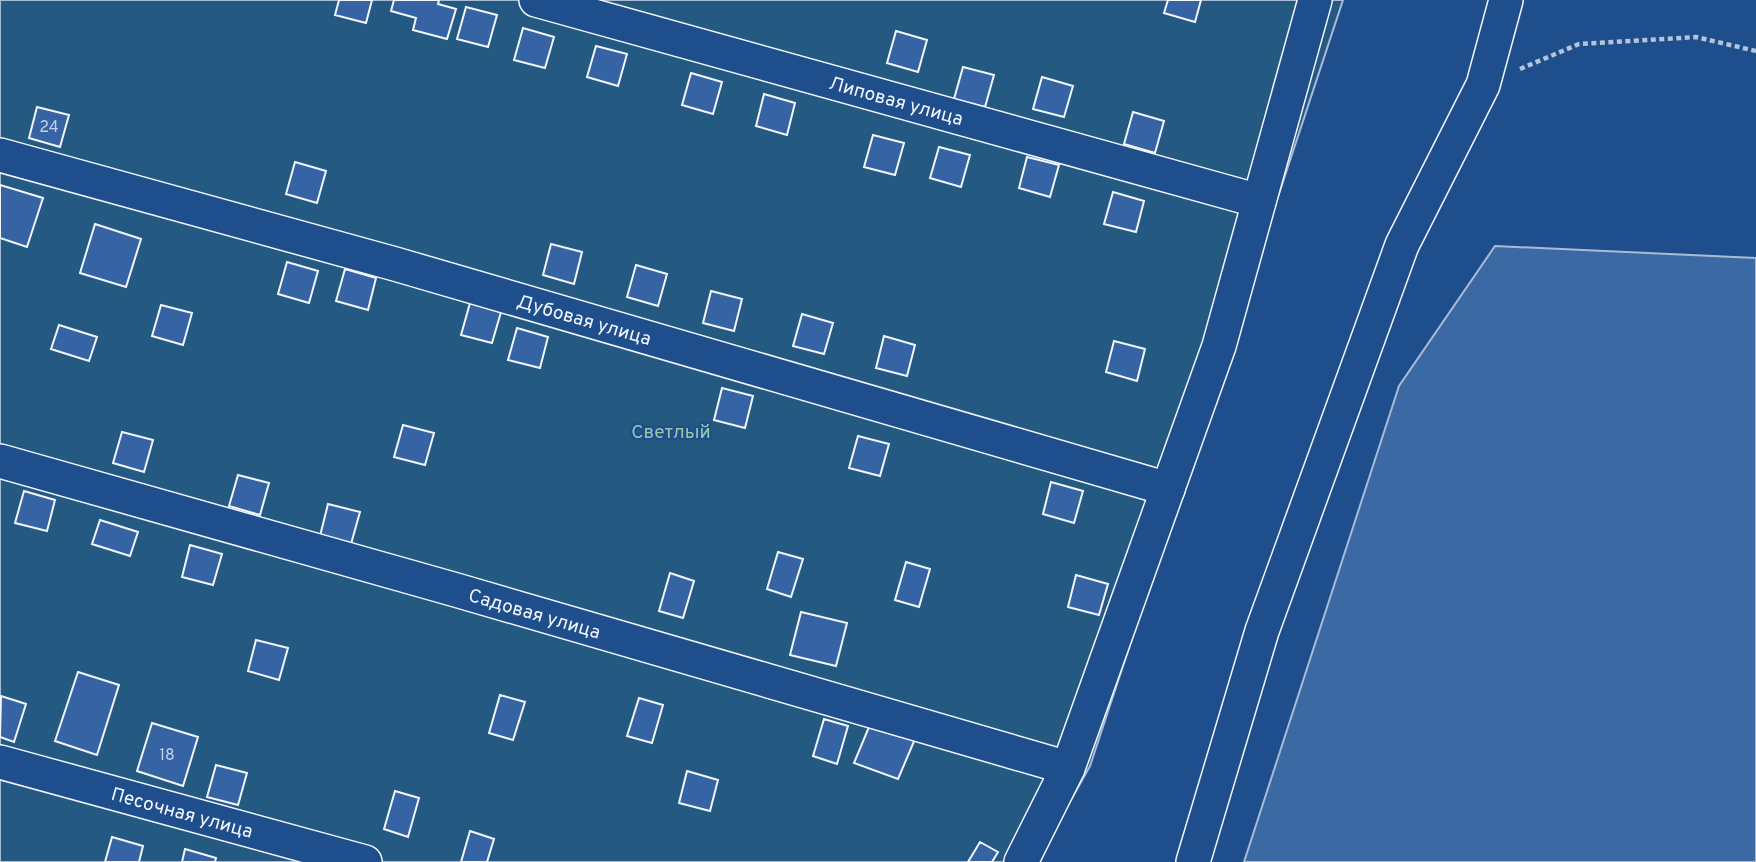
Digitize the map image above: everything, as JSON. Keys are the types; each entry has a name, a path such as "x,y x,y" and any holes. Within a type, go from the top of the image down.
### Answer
{"street":[{"name":"Липовая улица","path":"536,0 1259,201"},
{"path":"1021,862 1068,768 1219,346 1315,0"},
{"path":"1193,862 1262,631 1402,246 1483,85 1506,0"},
{"name":"Дубовая улица","path":"0,155 396,264 1168,489"},
{"name":"Садовая улица","path":"0,461 1068,768"},
{"name":"Песочная улица","path":"0,762 365,862"}],"path":[{"path":"1483,85 1579,44 1696,37 1756,51"}],"green space":[{"name":"Светлый","path":"0,0 1343,0 1090,766 1036,862 0,862"}],"shaded area":[{"path":"1495,246 1756,258 1756,862 1244,862 1399,386"}],"building":[{"path":"339,0 372,0 366,23 335,15"},
{"path":"394,0 439,0 438,4 456,9 447,39 413,30 416,18 391,11"},
{"path":"1168,0 1201,0 1195,22 1164,13"},
{"path":"466,7 497,15 488,47 457,39"},
{"path":"523,28 554,37 545,68 514,60"},
{"path":"896,31 927,40 918,72 887,63"},
{"path":"596,46 627,54 618,86 587,77"},
{"path":"963,67 994,75 985,107 954,99"},
{"path":"691,73 722,82 713,114 682,105"},
{"path":"1042,77 1073,86 1064,117 1033,109"},
{"path":"764,94 795,103 787,135 756,126"},
{"path":"37,107 69,115 60,147 29,138"},
{"path":"1133,112 1164,121 1155,153 1124,144"},
{"path":"873,135 904,143 895,175 864,167"},
{"path":"939,147 970,155 961,187 930,178"},
{"path":"1027,157 1059,165 1050,197 1019,188"},
{"path":"295,162 326,171 317,203 286,194"},
{"path":"0,185 43,198 27,247 0,238"},
{"path":"1113,192 1144,201 1136,232 1104,224"},
{"path":"95,224 141,239 126,287 80,273"},
{"path":"551,244 582,252 574,284 543,275"},
{"path":"287,262 318,271 309,303 278,294"},
{"path":"636,265 667,274 658,306 627,297"},
{"path":"345,269 376,278 368,310 336,301"},
{"path":"711,291 742,299 734,331 703,323"},
{"path":"470,303 501,312 492,343 461,335"},
{"path":"161,305 192,313 183,345 152,336"},
{"path":"802,314 833,323 824,354 793,346"},
{"path":"59,325 97,337 89,361 51,349"},
{"path":"517,328 548,337 540,368 508,360"},
{"path":"884,336 915,345 907,376 876,368"},
{"path":"1114,341 1145,349 1137,381 1106,372"},
{"path":"722,388 753,396 745,428 714,420"},
{"path":"403,425 434,433 425,465 394,457"},
{"path":"122,432 153,440 144,472 113,463"},
{"path":"858,436 889,444 880,476 849,468"},
{"path":"238,475 269,483 260,515 229,506"},
{"path":"1051,482 1083,491 1074,523 1043,514"},
{"path":"24,491 55,500 47,531 15,523"},
{"path":"328,504 360,512 351,544 320,536"},
{"path":"100,520 138,532 130,556 92,544"},
{"path":"190,545 222,554 213,585 182,577"},
{"path":"778,552 803,559 791,597 767,589"},
{"path":"906,562 930,569 919,607 895,600"},
{"path":"670,573 694,581 683,618 659,611"},
{"path":"1076,575 1108,584 1099,615 1068,607"},
{"path":"801,612 847,623 836,666 790,655"},
{"path":"256,640 288,648 279,680 248,671"},
{"path":"78,672 119,685 97,755 55,741"},
{"path":"500,695 525,702 513,740 489,733"},
{"path":"1,696 26,704 14,742 0,737"},
{"path":"639,698 663,705 652,743 627,736"},
{"path":"824,719 848,726 837,764 813,756"},
{"path":"871,722 915,739 898,779 854,763"},
{"path":"152,723 198,737 183,786 137,771"},
{"path":"216,765 247,773 238,805 207,797"},
{"path":"687,771 718,780 710,811 679,803"},
{"path":"395,791 419,798 408,837 384,829"},
{"path":"470,831 494,839 487,862 461,862"},
{"path":"112,837 143,846 139,862 105,862"},
{"path":"980,842 998,852 992,862 968,862"},
{"path":"185,849 216,858 215,862 182,862"}]}
